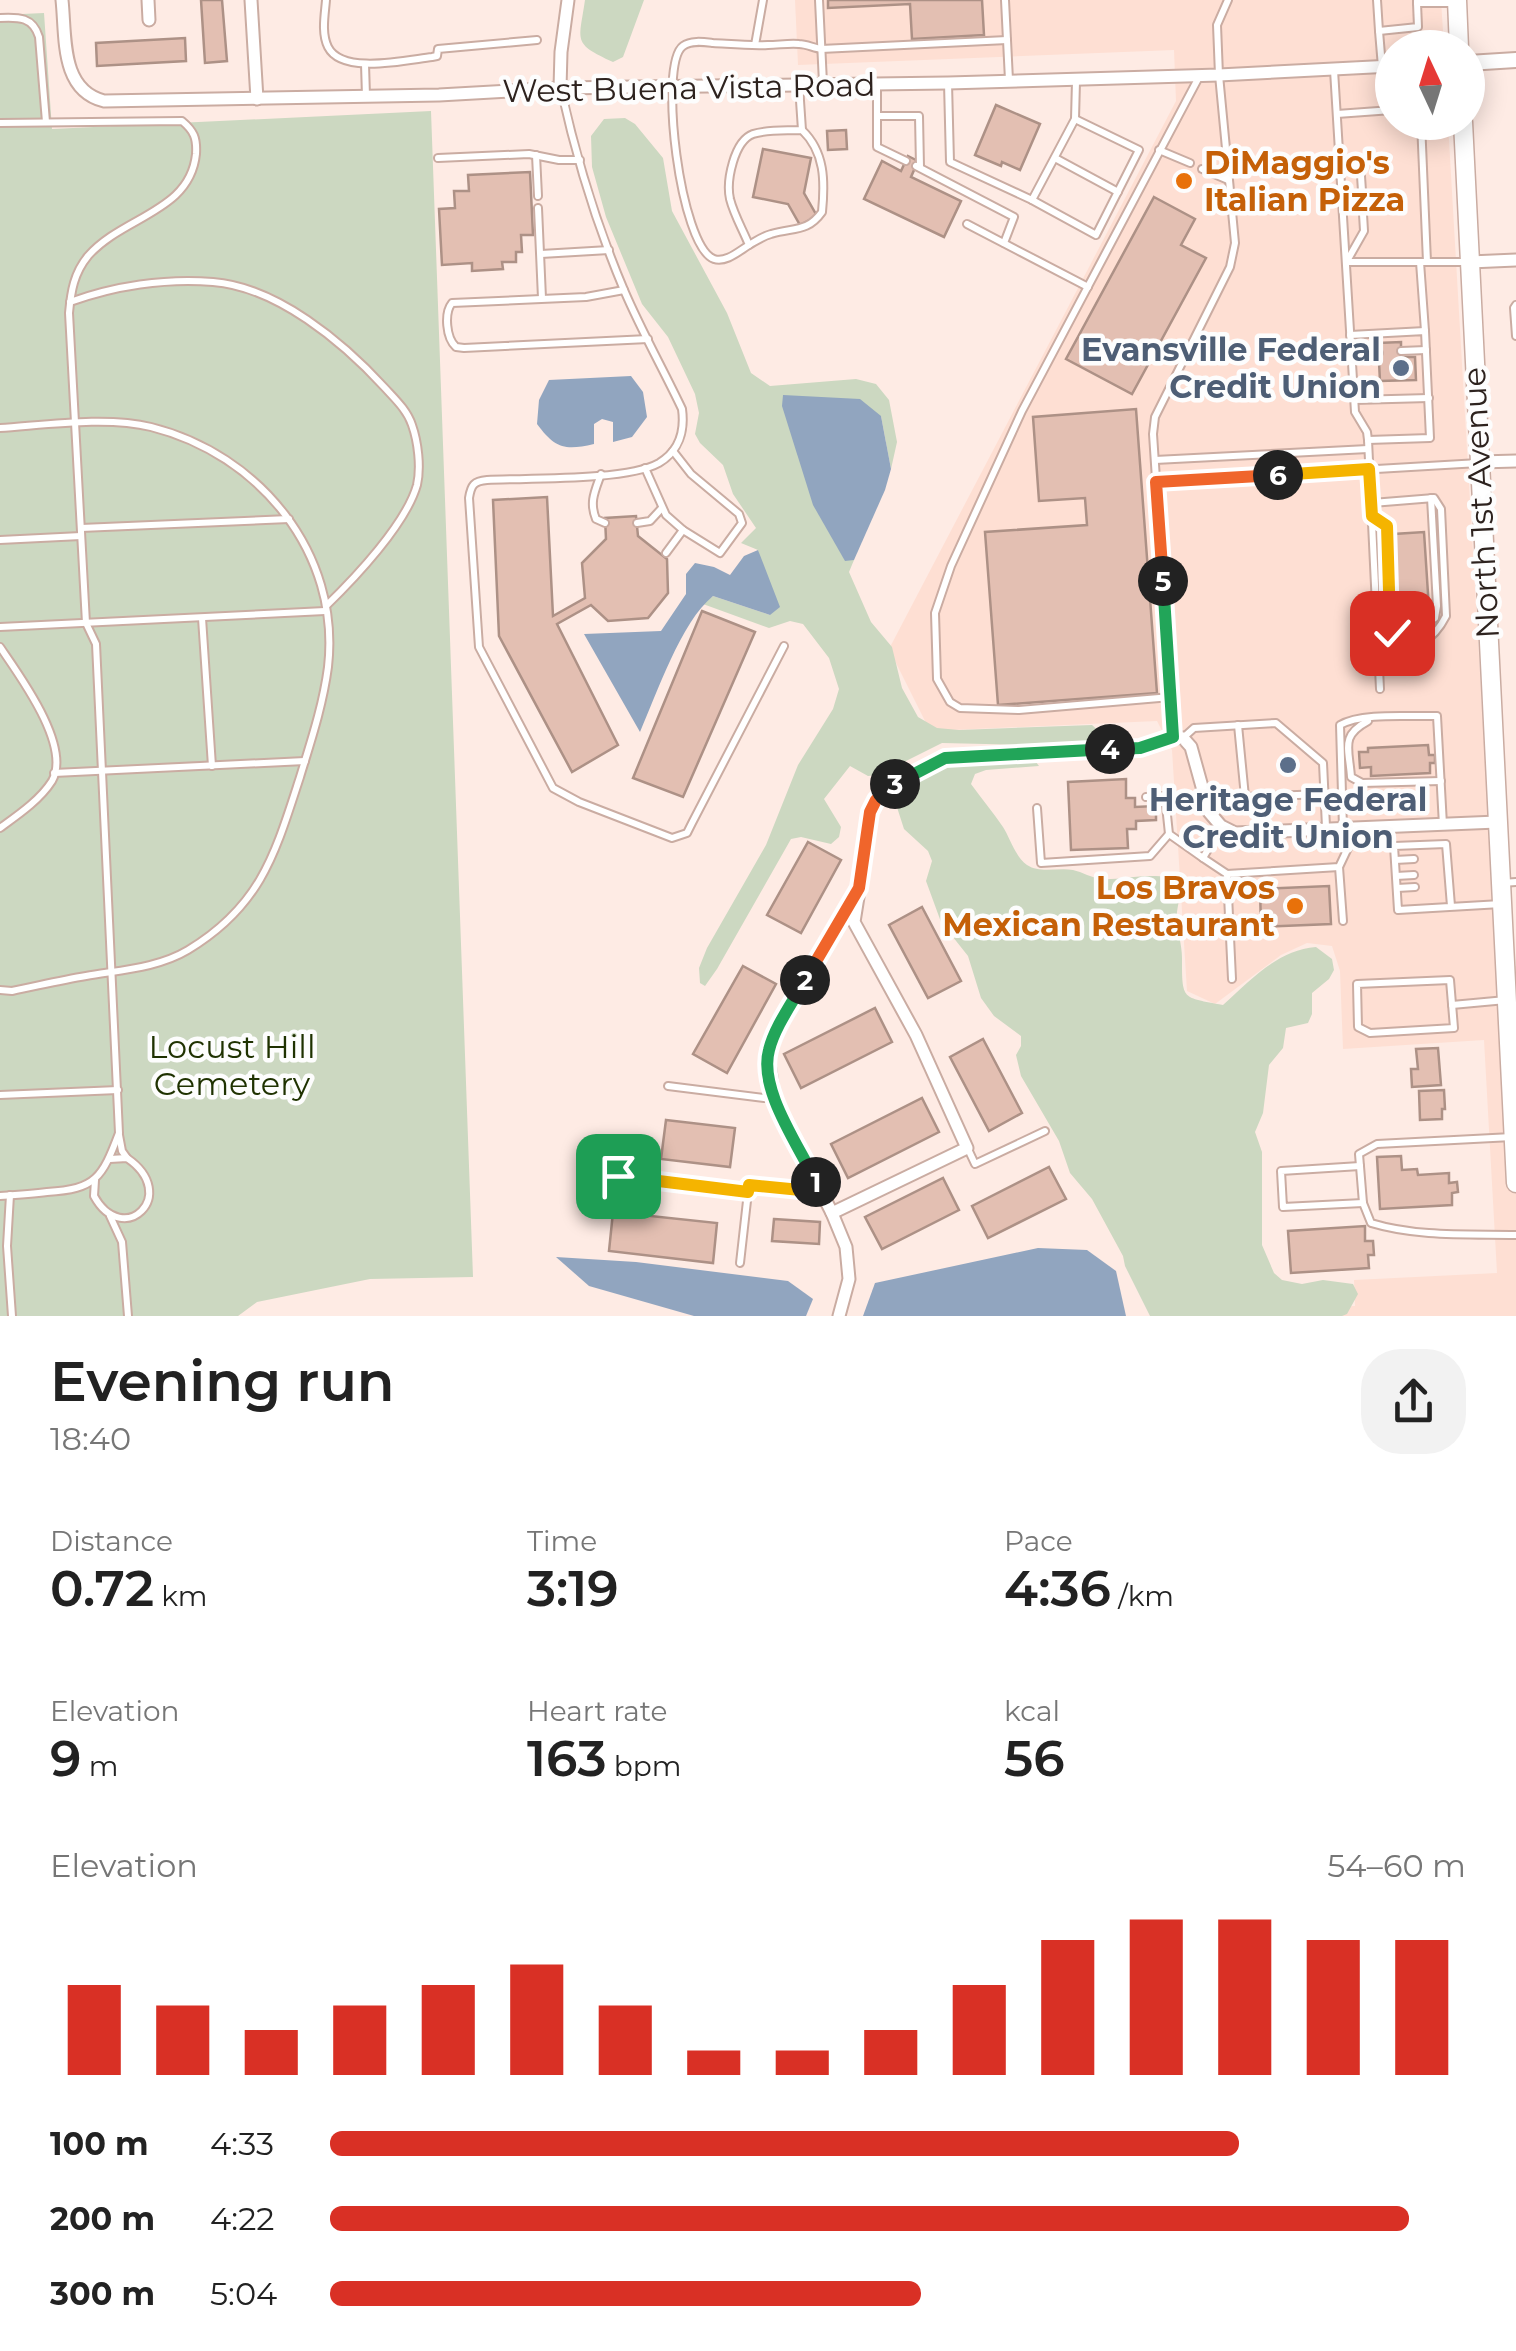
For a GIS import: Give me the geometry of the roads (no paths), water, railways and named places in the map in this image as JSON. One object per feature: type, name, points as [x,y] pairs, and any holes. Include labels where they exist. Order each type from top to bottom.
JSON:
[{"type":"main road","points":[[1457,1],[1458,30]]},
{"type":"main road","name":"North 1st Avenue","points":[[1464,140],[1497,822],[1508,882],[1502,904],[1510,988],[1516,1183]]},
{"type":"street","name":"West Buena Vista Road","points":[[62,0],[69,65],[76,85],[104,101],[366,97],[560,88],[948,84],[1375,67]]},
{"type":"street","points":[[148,0],[149,20]]},
{"type":"street","points":[[251,0],[257,99]]},
{"type":"street","points":[[560,88],[568,0]]},
{"type":"street","points":[[1485,62],[1516,60]]},
{"type":"street","points":[[1470,262],[1516,260]]},
{"type":"street","points":[[1480,462],[1516,461]]},
{"type":"street","points":[[832,1213],[967,1148],[916,1035],[854,922],[867,828],[876,800],[894,784],[945,758],[1140,748],[1178,737],[1191,746],[1209,812],[1221,826],[1241,834],[1497,822]]},
{"type":"street","points":[[840,1316],[850,1269],[846,1247],[774,1098],[768,1068],[769,1050],[816,959],[859,888]]},
{"type":"street","points":[[618,1176],[748,1192],[749,1185],[821,1192]]},
{"type":"lane","points":[[326,0],[324,22],[330,52],[348,63],[432,57],[437,56],[438,48],[537,40]]},
{"type":"lane","points":[[755,45],[763,0]]},
{"type":"lane","points":[[819,0],[823,84]]},
{"type":"lane","points":[[1005,0],[1009,82]]},
{"type":"lane","points":[[1228,0],[1218,25],[1218,75],[1234,243],[1230,267],[1155,417],[1153,434],[1170,698],[1178,737],[1194,728],[1276,723],[1324,763],[1326,830]]},
{"type":"lane","points":[[1377,0],[1382,10],[1379,30],[1418,27],[1417,4]]},
{"type":"lane","points":[[1406,9],[1417,4],[1457,1]]},
{"type":"lane","points":[[0,18],[20,17],[37,29],[46,122]]},
{"type":"lane","points":[[799,85],[802,130],[822,161],[822,212],[800,230],[768,234],[719,260],[710,258],[701,246],[682,198],[676,162],[675,58],[680,48],[689,43],[799,44],[822,49],[1007,40]]},
{"type":"lane","points":[[364,64],[366,97]]},
{"type":"lane","points":[[1334,69],[1355,412],[1367,432],[1368,444],[1380,689]]},
{"type":"lane","points":[[1170,698],[1019,710],[960,708],[950,702],[936,679],[935,613],[951,566],[1022,411],[1199,76]]},
{"type":"lane","points":[[1032,200],[1076,119],[1076,80]]},
{"type":"lane","points":[[877,84],[878,147],[906,161]]},
{"type":"lane","points":[[948,84],[950,162],[1096,235],[1139,150],[1076,119]]},
{"type":"lane","points":[[560,88],[624,290],[682,409],[682,436],[662,461],[645,468],[476,481],[470,487],[479,647],[553,788],[662,836],[677,838],[686,832],[784,646]]},
{"type":"lane","points":[[1337,114],[1375,111]]},
{"type":"lane","points":[[877,116],[920,116],[918,167],[1014,217],[1004,243]]},
{"type":"lane","points":[[0,123],[182,122],[192,129],[197,142],[195,166],[186,186],[176,197],[91,253],[73,280],[70,302],[86,623],[96,644],[118,1134],[122,1151],[143,1172],[150,1187],[146,1205],[123,1232],[128,1316]]},
{"type":"lane","points":[[748,245],[730,198],[732,167],[738,149],[753,134],[802,130]]},
{"type":"lane","points":[[1154,460],[1430,438],[1421,140]]},
{"type":"lane","points":[[1159,150],[1190,164]]},
{"type":"lane","points":[[438,158],[536,155],[580,160]]},
{"type":"lane","points":[[536,155],[538,196]]},
{"type":"lane","points":[[1340,157],[1361,176],[1362,191]]},
{"type":"lane","points":[[1054,158],[1118,192]]},
{"type":"lane","points":[[1202,169],[1229,181]]},
{"type":"lane","points":[[538,208],[542,298]]},
{"type":"lane","points":[[1346,262],[1364,231],[1363,214]]},
{"type":"lane","points":[[967,224],[1088,287]]},
{"type":"lane","points":[[541,254],[609,250]]},
{"type":"lane","points":[[1346,262],[1470,262]]},
{"type":"lane","points":[[0,627],[325,609],[392,531],[416,488],[418,455],[412,423],[401,406],[332,337],[268,297],[214,282],[101,290],[70,302]]},
{"type":"lane","points":[[624,290],[601,295],[452,303],[448,311],[449,336],[451,343],[464,348],[648,339]]},
{"type":"lane","points":[[1516,305],[1516,336]]},
{"type":"lane","points":[[1350,335],[1425,332]]},
{"type":"lane","points":[[1401,351],[1426,350]]},
{"type":"lane","points":[[1352,354],[1379,353]]},
{"type":"lane","points":[[1354,400],[1429,398]]},
{"type":"lane","points":[[0,428],[74,423],[150,427],[222,456],[273,499],[307,547],[325,609],[328,638],[328,666],[305,761],[270,864],[240,910],[186,951],[160,962],[0,990]]},
{"type":"lane","points":[[645,468],[666,516],[720,553],[742,523],[739,514],[691,474],[672,451]]},
{"type":"lane","points":[[1156,482],[1480,462]]},
{"type":"lane","points":[[602,474],[592,510],[596,519],[606,523]]},
{"type":"lane","points":[[1372,516],[1387,526],[1392,633],[1412,635],[1435,618],[1437,606],[1431,498]]},
{"type":"lane","points":[[1372,502],[1434,498],[1441,509],[1446,616],[1439,631],[1427,642],[1378,653]]},
{"type":"lane","points":[[637,523],[650,520],[662,508]]},
{"type":"lane","points":[[0,540],[289,519]]},
{"type":"lane","points":[[666,554],[682,530]]},
{"type":"lane","points":[[1390,604],[1396,615],[1408,623],[1423,626]]},
{"type":"lane","points":[[202,617],[212,766]]},
{"type":"lane","points":[[0,647],[48,724],[55,755],[52,780],[0,828]]},
{"type":"lane","points":[[0,669],[12,664]]},
{"type":"lane","points":[[1343,829],[1340,724],[1350,719],[1374,718],[1438,716],[1444,825]]},
{"type":"lane","points":[[1374,718],[1354,728],[1348,737],[1351,776],[1362,783],[1441,780]]},
{"type":"lane","points":[[1238,725],[1245,796],[1324,794]]},
{"type":"lane","points":[[54,774],[305,761]]},
{"type":"lane","points":[[1038,808],[1041,863],[1150,856],[1169,834],[1165,796],[1146,796]]},
{"type":"lane","points":[[1203,858],[1221,826]]},
{"type":"lane","points":[[1343,921],[1339,868],[1357,829]]},
{"type":"lane","points":[[1169,834],[1226,874],[1339,868]]},
{"type":"lane","points":[[1451,906],[1446,844],[1394,846],[1398,910],[1502,904]]},
{"type":"lane","points":[[1438,858],[1447,857]]},
{"type":"lane","points":[[1396,860],[1414,859]]},
{"type":"lane","points":[[1226,874],[1232,979]]},
{"type":"lane","points":[[1437,874],[1448,874]]},
{"type":"lane","points":[[1396,876],[1414,875]]},
{"type":"lane","points":[[1438,886],[1450,886]]},
{"type":"lane","points":[[1397,888],[1415,887]]},
{"type":"lane","points":[[1450,980],[1452,1005],[1454,1028],[1370,1033],[1358,1026],[1357,984],[1450,980]]},
{"type":"lane","points":[[1452,1005],[1510,988]]},
{"type":"lane","points":[[668,1086],[774,1098]]},
{"type":"lane","points":[[0,1095],[118,1090]]},
{"type":"lane","points":[[967,1148],[975,1164],[1045,1131]]},
{"type":"lane","points":[[72,1190],[96,1179],[109,1160],[118,1134]]},
{"type":"lane","points":[[1515,1143],[1378,1144],[1359,1154],[1362,1203],[1372,1223],[1391,1229],[1516,1235]]},
{"type":"lane","points":[[109,1160],[127,1158]]},
{"type":"lane","points":[[1360,1166],[1281,1171],[1282,1207],[1362,1203]]},
{"type":"lane","points":[[94,1196],[96,1179]]},
{"type":"lane","points":[[0,1196],[81,1190],[94,1196],[110,1216],[122,1242]]},
{"type":"lane","points":[[740,1263],[748,1192]]},
{"type":"lane","points":[[10,1195],[7,1246],[12,1316]]},
{"type":"lane","points":[[110,1216],[122,1220],[134,1216]]},
{"type":"water","points":[[631,376],[643,392],[647,417],[632,437],[613,442],[613,422],[602,419],[594,424],[594,444],[568,447],[555,443],[537,424],[539,400],[549,380]]},
{"type":"water","points":[[783,395],[860,399],[881,416],[891,469],[854,560],[845,561],[813,505],[782,406]]},
{"type":"water","points":[[758,550],[780,607],[770,615],[713,596],[680,640],[640,732],[584,634],[661,631],[686,594],[686,574],[695,563],[730,575],[744,556]]},
{"type":"water","points":[[1038,1248],[1087,1250],[1116,1271],[1126,1316],[863,1316],[875,1283]]},
{"type":"water","points":[[556,1257],[636,1262],[788,1281],[813,1299],[806,1316],[694,1316],[589,1286]]},
{"type":"place","name":"DiMaggio's Italian Pizza","points":[[1184,181]]},
{"type":"place","name":"Evansville Federal Credit Union","points":[[1401,368]]},
{"type":"place","name":"Heritage Federal Credit Union","points":[[1288,765]]},
{"type":"place","name":"Los Bravos Mexican Restaurant","points":[[1295,906]]},
{"type":"park label","name":"Locust Hill Cemetery","points":[[232,1066]]}]
